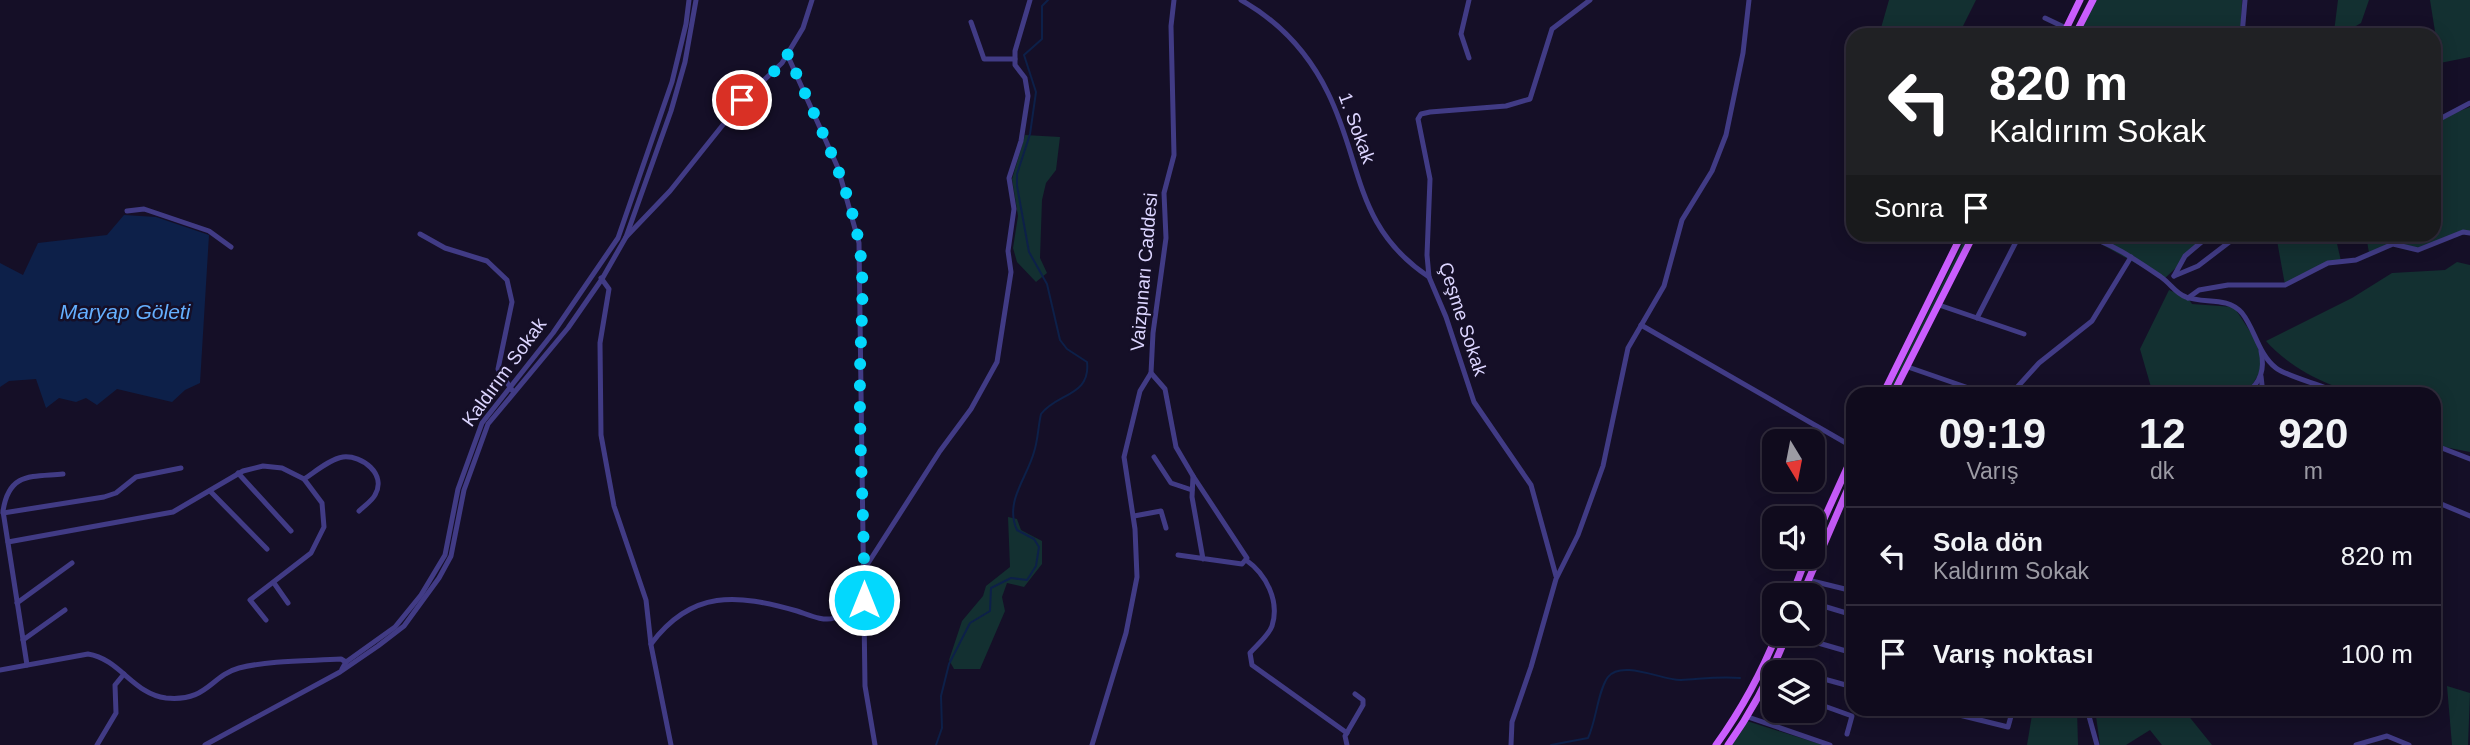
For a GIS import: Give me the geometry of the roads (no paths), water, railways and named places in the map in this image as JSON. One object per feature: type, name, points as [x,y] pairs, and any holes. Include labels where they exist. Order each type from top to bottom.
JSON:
[{"type":"main road","points":[[2066,28],[2080,0]]},
{"type":"main road","points":[[2079,28],[2093,0]]},
{"type":"main road","points":[[1886,387],[1958,242]]},
{"type":"main road","points":[[1897,387],[1971,242]]},
{"type":"main road","points":[[1825,517],[1846,471]]},
{"type":"main road","points":[[1807,583],[1846,493]]},
{"type":"main road","points":[[1716,745],[1737,716],[1772,646]]},
{"type":"main road","points":[[1728,745],[1748,717],[1762,690]]},
{"type":"street","points":[[618,239],[672,82],[687,24],[689,0]]},
{"type":"street","points":[[625,237],[671,111],[685,62],[696,0]]},
{"type":"street","name":"Kaldırım Sokak","points":[[512,391],[562,335],[602,279],[625,237],[670,191],[730,113],[773,73],[788,54],[803,28],[812,0]]},
{"type":"street","points":[[651,645],[673,618],[708,602],[747,598],[834,618],[841,614],[853,587],[875,556],[897,516],[971,408],[997,362],[1004,302],[1010,278],[1008,251],[1014,209],[1009,178],[1021,141],[1028,96],[1024,78],[1015,59],[1030,0]]},
{"type":"street","name":"Vaizpınarı Caddesi","points":[[1092,745],[1126,633],[1137,577],[1134,516],[1125,481],[1126,441],[1140,391],[1152,373],[1153,333],[1166,238],[1164,193],[1170,181],[1174,155],[1171,26],[1174,0]]},
{"type":"street","name":"1. Sokak","points":[[1241,0],[1280,27],[1303,51],[1331,100],[1377,225],[1394,250],[1429,277]]},
{"type":"street","points":[[1469,0],[1461,34],[1469,58]]},
{"type":"street","name":"Çeşme Sokak","points":[[1556,579],[1557,571],[1531,485],[1474,402],[1446,317],[1429,277],[1430,173],[1419,116],[1437,110],[1506,106],[1530,99],[1552,29],[1590,0]]},
{"type":"street","points":[[1511,745],[1512,722],[1556,579],[1578,535],[1604,466],[1625,358],[1669,274],[1682,220],[1712,171],[1726,135],[1743,53],[1749,0]]},
{"type":"street","points":[[2243,28],[2245,0]]},
{"type":"street","points":[[2045,18],[2060,28]]},
{"type":"street","points":[[971,22],[984,59],[1015,59]]},
{"type":"street","points":[[788,54],[838,168],[859,243],[865,693],[875,745]]},
{"type":"street","points":[[2441,118],[2470,103]]},
{"type":"street","points":[[127,211],[144,209],[209,231],[231,247]]},
{"type":"street","points":[[2441,241],[2463,232],[2470,233]]},
{"type":"street","points":[[420,234],[445,248],[487,261],[506,280],[512,302],[498,369],[512,391]]},
{"type":"street","name":"Kaldırım Sokak","points":[[205,745],[340,672],[348,663],[404,626],[446,567],[456,537],[464,490],[480,438],[597,273],[618,239],[625,237]]},
{"type":"street","points":[[1977,318],[2016,242]]},
{"type":"street","points":[[2105,242],[2188,298],[2219,301],[2234,307],[2243,314],[2260,348],[2278,370],[2328,387]]},
{"type":"street","points":[[2168,282],[2185,256],[2202,242]]},
{"type":"street","points":[[2174,276],[2198,266],[2229,242]]},
{"type":"street","points":[[2188,298],[2199,290],[2228,285],[2285,285],[2328,263],[2356,260],[2393,244],[2418,250],[2438,242]]},
{"type":"street","points":[[2017,387],[2039,363],[2092,321],[2131,257]]},
{"type":"street","points":[[597,273],[609,289],[600,343],[601,435],[614,506],[646,600],[651,645],[671,745]]},
{"type":"street","points":[[1939,305],[2024,334]]},
{"type":"street","points":[[1641,325],[1846,443]]},
{"type":"street","points":[[2260,348],[2264,365],[2261,376],[2262,387]]},
{"type":"street","points":[[1908,367],[1966,387]]},
{"type":"street","points":[[1152,373],[1167,393],[1176,447],[1245,554],[1246,561],[1260,570],[1274,602],[1271,627],[1250,653],[1252,665],[1347,733]]},
{"type":"street","points":[[2252,387],[2261,376]]},
{"type":"street","points":[[2441,448],[2470,459]]},
{"type":"street","points":[[1154,457],[1171,483],[1192,490]]},
{"type":"street","points":[[304,479],[339,458],[363,461],[377,476],[378,485],[375,496],[359,511]]},
{"type":"street","points":[[8,542],[173,512],[238,473],[269,466],[288,470],[304,479],[324,506],[324,527],[311,553],[250,600],[266,620]]},
{"type":"street","points":[[3,513],[104,497],[116,493],[136,477],[181,468]]},
{"type":"street","points":[[238,473],[291,531]]},
{"type":"street","points":[[27,666],[3,513],[5,498],[17,481],[23,478],[63,474]]},
{"type":"street","points":[[1193,476],[1192,490],[1203,559]]},
{"type":"street","points":[[210,491],[267,549]]},
{"type":"street","points":[[2441,504],[2470,516]]},
{"type":"street","points":[[1134,516],[1161,512],[1166,528]]},
{"type":"street","points":[[1178,555],[1242,564],[1246,561]]},
{"type":"street","points":[[17,603],[72,563]]},
{"type":"street","points":[[1808,580],[1846,589]]},
{"type":"street","points":[[274,583],[288,603]]},
{"type":"street","points":[[1825,607],[1846,613]]},
{"type":"street","points":[[23,640],[65,610]]},
{"type":"street","points":[[1825,646],[1846,652]]},
{"type":"street","points":[[0,670],[88,654],[108,660],[147,693],[178,698],[194,696],[239,668],[341,659],[348,663]]},
{"type":"street","points":[[97,745],[116,713],[114,685],[124,674]]},
{"type":"street","points":[[1825,679],[1846,685]]},
{"type":"street","points":[[1347,745],[1344,740],[1363,705],[1355,694]]},
{"type":"street","points":[[1825,706],[1846,714]]},
{"type":"street","points":[[1847,734],[1852,716]]},
{"type":"street","points":[[1963,716],[2008,727],[2011,716]]},
{"type":"street","points":[[2089,716],[2098,745]]},
{"type":"street","points":[[1748,717],[1830,745]]},
{"type":"street","points":[[2356,745],[2387,736],[2409,745]]},
{"type":"water","name":"Maryap Göleti","points":[[124,215],[156,217],[209,235],[200,383],[185,390],[172,402],[117,389],[97,405],[86,398],[76,402],[59,398],[46,408],[36,379],[9,381],[0,387],[0,263],[23,275],[38,243],[107,235]]},
{"type":"waterway","points":[[936,745],[942,728],[941,696],[949,664],[970,623],[990,611],[991,588],[1011,578],[1027,580],[1036,566],[1039,547],[1034,539],[1017,530],[1013,510],[1018,490],[1031,462],[1041,414],[1078,388],[1087,373],[1087,362],[1067,349],[1060,340],[1047,284],[1029,252],[1017,186],[1017,174],[1030,134],[1036,92],[1024,55],[1042,39],[1042,6],[1048,0]]},
{"type":"waterway","points":[[1551,745],[1588,738],[1599,698],[1608,677],[1614,672],[1633,670],[1681,680],[1740,678]]}]
